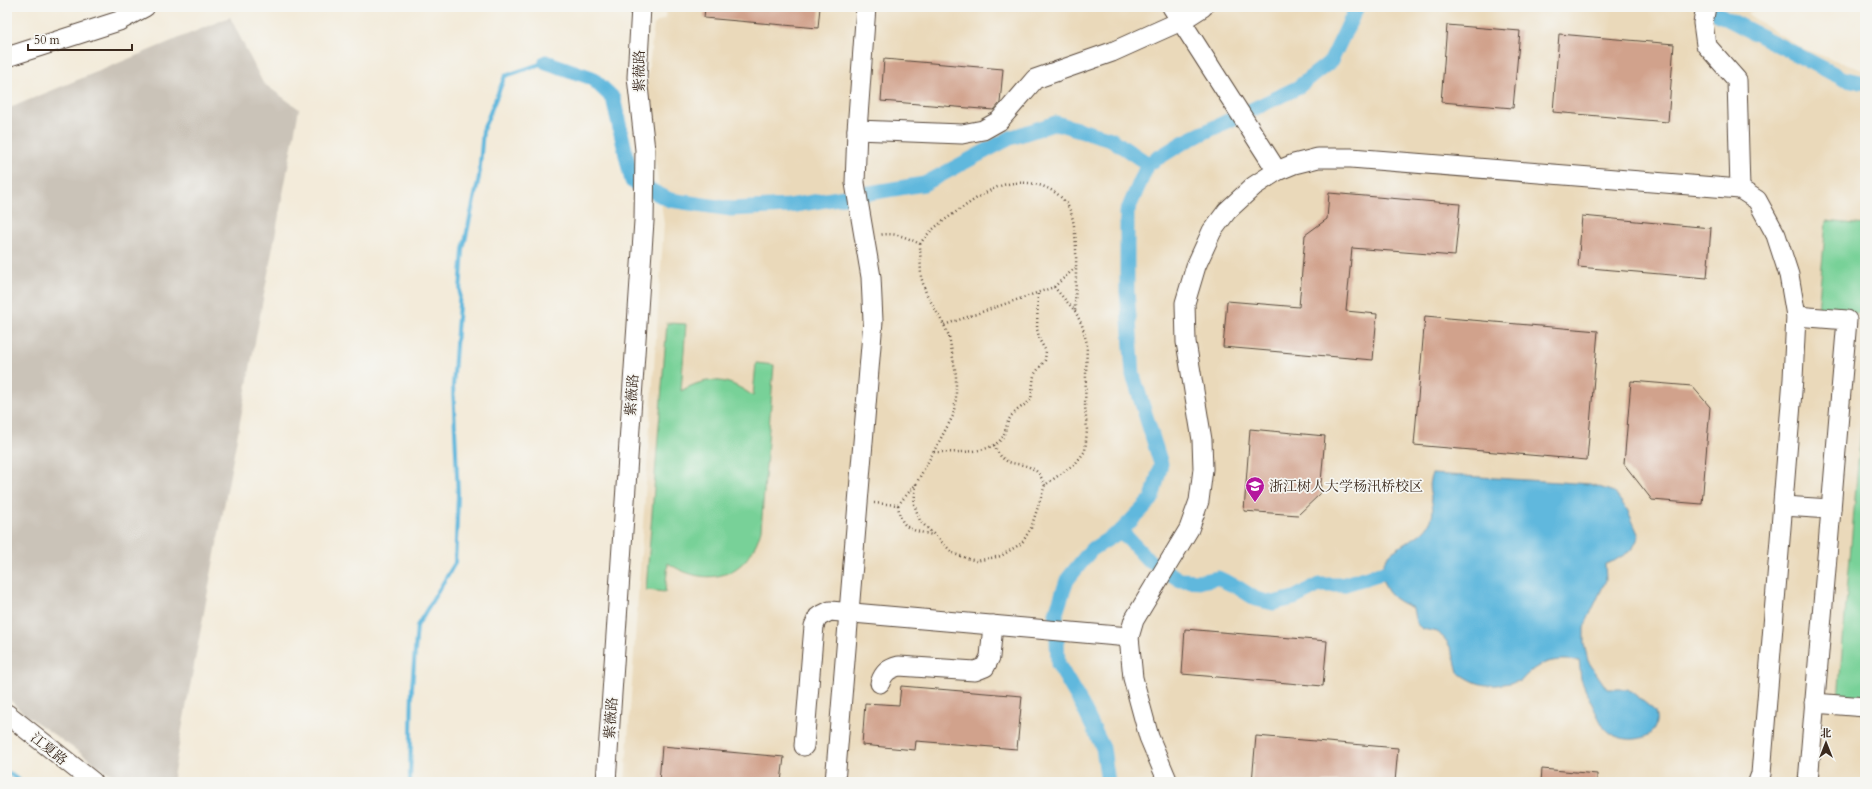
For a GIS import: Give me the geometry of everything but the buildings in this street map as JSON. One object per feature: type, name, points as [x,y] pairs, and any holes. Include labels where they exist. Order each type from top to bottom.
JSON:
[{"type":"street","points":[[7,57],[119,21],[145,7]]},
{"type":"street","name":"紫薇路","points":[[606,782],[644,221],[644,150],[638,77],[641,7]]},
{"type":"street","points":[[835,782],[873,321],[871,277],[855,183],[856,130],[866,7]]},
{"type":"street","points":[[856,130],[962,134],[983,130],[999,121],[1035,79],[1112,52],[1177,14],[1203,7]]},
{"type":"street","points":[[1706,7],[1703,23],[1706,45],[1737,80],[1740,189]]},
{"type":"street","points":[[1177,14],[1277,171]]},
{"type":"street","points":[[1168,782],[1149,737],[1133,678],[1129,637],[1134,620],[1189,529],[1199,501],[1203,469],[1202,440],[1186,342],[1185,303],[1196,266],[1212,231],[1227,211],[1254,186],[1277,171],[1294,164],[1318,158],[1351,158],[1740,189],[1756,200],[1776,235],[1789,275],[1796,316],[1793,379],[1783,506],[1761,766],[1758,782]]},
{"type":"street","points":[[1796,316],[1847,320],[1808,782]]},
{"type":"street","points":[[1783,506],[1831,509]]},
{"type":"street","points":[[804,746],[814,626],[818,617],[830,611],[1129,637]]},
{"type":"street","points":[[880,683],[883,674],[890,669],[899,666],[975,671],[985,667],[990,657],[993,625]]},
{"type":"street","points":[[1814,703],[1865,707]]},
{"type":"street","name":"江夏路","points":[[7,714],[61,759],[92,782]]},
{"type":"path","points":[[933,535],[908,528],[900,519],[898,505],[916,484],[934,452],[953,416],[956,399],[956,375],[949,336],[926,293],[921,277],[920,244],[934,227],[982,194],[1001,186],[1025,183],[1044,186],[1060,194],[1069,209],[1075,226],[1075,311]]},
{"type":"path","points":[[864,238],[889,233],[903,236],[920,244]]},
{"type":"path","points":[[944,325],[1054,287],[1075,268]]},
{"type":"path","points":[[916,484],[914,504],[920,522],[954,554],[976,561],[1001,556],[1022,543],[1031,528],[1045,485],[1076,463],[1085,451],[1087,430],[1085,406],[1088,344],[1082,325],[1075,311],[1054,287]]},
{"type":"path","points":[[934,452],[981,450],[994,445],[1002,438],[1010,416],[1031,400],[1034,374],[1045,360],[1046,351],[1040,340],[1037,329],[1038,292]]},
{"type":"path","points":[[994,445],[999,456],[1009,463],[1036,472],[1045,485]]},
{"type":"path","points":[[858,501],[898,505]]},
{"type":"shaded area","name":"浙江树人大学杨汛桥校区","points":[[666,7],[1768,7],[1746,13],[1801,48],[1865,71],[1865,782],[625,782],[664,224],[646,92],[654,24],[665,18]]},
{"type":"shaded area","points":[[230,17],[263,83],[299,109],[172,782],[122,782],[23,713],[7,697],[7,109]]},
{"type":"green space","points":[[1826,221],[1865,225],[1865,314],[1818,310]]},
{"type":"green space","points":[[667,323],[686,324],[681,391],[701,382],[718,381],[735,385],[753,396],[756,363],[774,365],[761,530],[755,546],[746,559],[736,568],[724,574],[711,577],[697,576],[668,563],[665,592],[646,590]]},
{"type":"green space","points":[[1865,380],[1865,701],[1838,699]]},
{"type":"water","points":[[1432,474],[1590,484],[1614,492],[1628,511],[1639,536],[1632,550],[1614,561],[1605,564],[1606,580],[1584,627],[1584,644],[1588,661],[1607,689],[1628,689],[1655,711],[1656,723],[1653,730],[1648,735],[1642,738],[1626,739],[1611,734],[1605,729],[1582,683],[1579,661],[1562,660],[1547,662],[1527,674],[1521,681],[1495,685],[1474,682],[1458,672],[1451,649],[1441,635],[1420,627],[1416,622],[1413,608],[1391,595],[1385,587],[1383,581],[1382,570],[1384,561],[1397,548],[1415,538],[1429,524],[1433,511],[1429,487]]},
{"type":"waterway","points":[[1108,782],[1103,748],[1082,705],[1058,664],[1056,613],[1067,580],[1091,550],[1121,531],[1152,499],[1161,464],[1133,375],[1127,291],[1127,212],[1148,164],[1184,142],[1297,88],[1331,61],[1357,7]]},
{"type":"waterway","points":[[1716,13],[1842,78],[1865,83]]},
{"type":"waterway","points":[[410,782],[412,687],[417,626],[455,563],[458,496],[453,386],[463,250],[479,177],[483,130],[505,76],[546,62]]},
{"type":"waterway","points":[[546,62],[592,78],[613,98],[632,181],[670,200],[731,209],[789,206],[924,184],[1010,138],[1056,123],[1111,139],[1148,164]]},
{"type":"waterway","points":[[1121,531],[1148,560],[1180,580],[1202,581],[1218,578],[1237,587],[1256,599],[1273,603],[1294,598],[1319,585],[1342,585],[1381,573]]},
{"type":"waterway","points":[[7,772],[21,782]]},
{"type":"place","name":"浙江树人大学杨汛桥校区","points":[[1255,503]]}]
